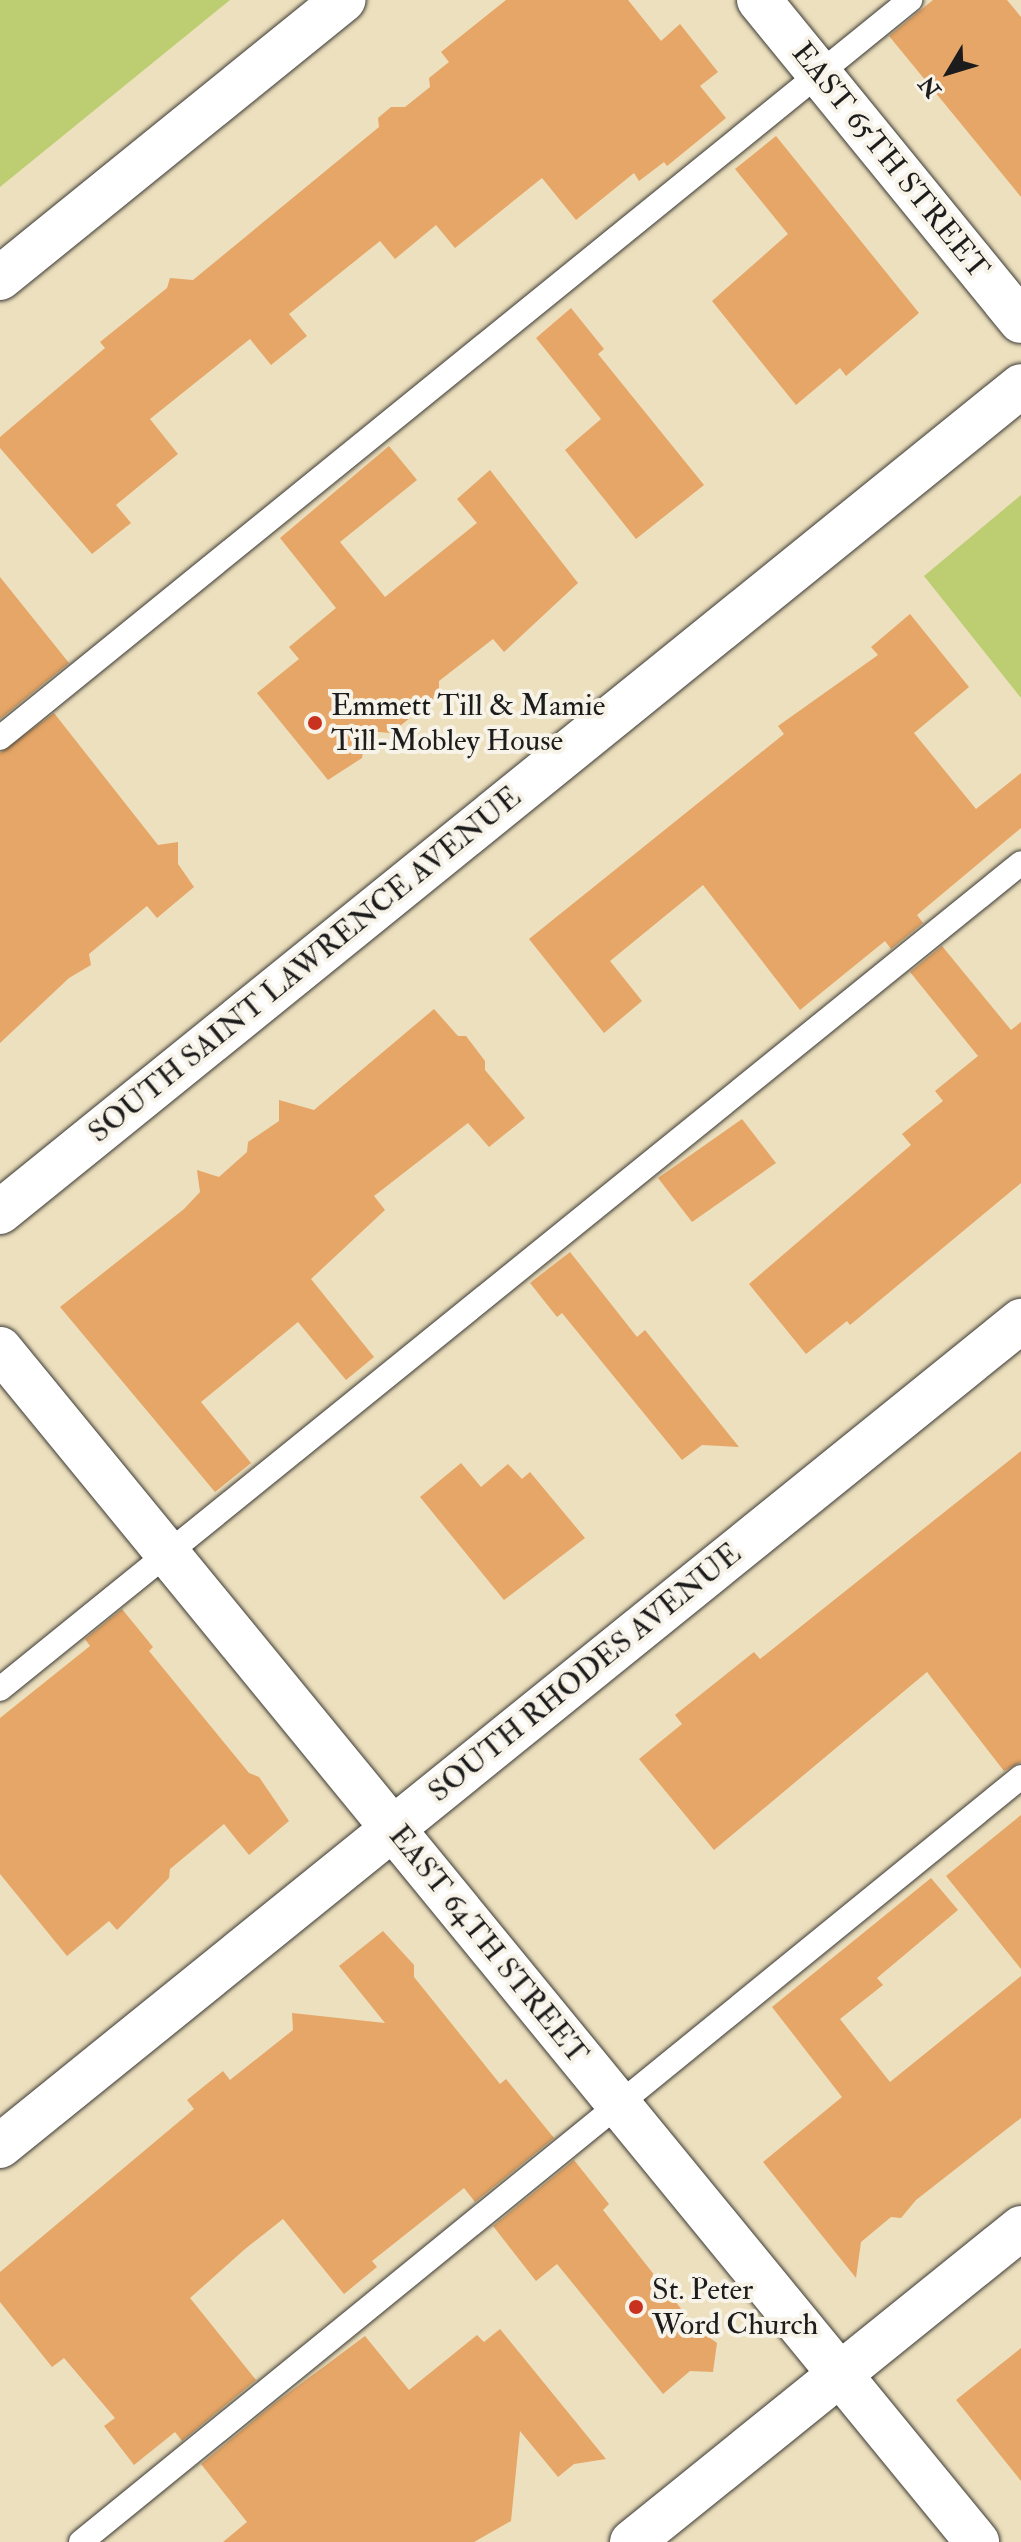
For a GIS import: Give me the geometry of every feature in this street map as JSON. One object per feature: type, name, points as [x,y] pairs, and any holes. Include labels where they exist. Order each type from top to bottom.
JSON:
[{"type":"street","name":"EAST 65TH STREET","points":[[759,0],[1021,321]]},
{"type":"street","points":[[0,278],[322,6]]},
{"type":"street","name":"SOUTH SAINT LAWRENCE AVENUE","points":[[0,1212],[1021,386]]},
{"type":"street","name":"SOUTH RHODES AVENUE","points":[[0,2146],[1021,1321]]},
{"type":"street","name":"EAST 64TH STREET","points":[[0,1349],[977,2542]]},
{"type":"street","points":[[632,2542],[1021,2228]]},
{"type":"lane","points":[[0,738],[910,0]]},
{"type":"lane","points":[[0,1689],[1021,863]]},
{"type":"lane","points":[[81,2542],[617,2102],[1021,1777]]},
{"type":"green space","points":[[0,0],[230,0],[0,187]]},
{"type":"green space","points":[[1021,495],[1021,698],[924,576]]},
{"type":"building","points":[[506,0],[628,0],[661,41],[680,24],[718,72],[700,86],[726,118],[667,166],[664,162],[639,181],[634,173],[576,220],[542,178],[455,248],[436,225],[395,259],[380,241],[289,314],[307,336],[271,365],[250,339],[150,419],[178,454],[116,505],[131,523],[92,554],[0,448],[0,437],[105,348],[100,342],[167,288],[170,278],[193,280],[379,127],[378,118],[391,107],[405,107],[430,87],[429,78],[449,62],[441,52]]},
{"type":"building","points":[[933,0],[1007,0],[1021,17],[1021,197],[889,36]]},
{"type":"building","points":[[776,136],[919,313],[846,376],[840,368],[796,405],[712,301],[788,234],[735,169]]},
{"type":"building","points":[[571,308],[604,349],[598,354],[704,485],[636,539],[565,450],[601,419],[536,338]]},
{"type":"building","points":[[389,446],[417,480],[340,542],[385,597],[477,523],[457,499],[490,470],[578,583],[504,652],[493,639],[439,681],[439,695],[391,733],[366,731],[362,758],[328,780],[257,693],[299,659],[289,647],[336,608],[280,538]]},
{"type":"building","points":[[0,577],[69,663],[0,719]]},
{"type":"building","points":[[910,614],[969,687],[914,733],[976,809],[1021,773],[1021,828],[917,915],[923,923],[891,949],[885,941],[800,1010],[703,885],[610,961],[642,1001],[604,1033],[529,939],[784,734],[778,726],[878,655],[871,647]]},
{"type":"building","points":[[54,713],[158,845],[178,842],[178,864],[194,887],[157,918],[147,906],[89,954],[91,965],[69,978],[0,1043],[0,753]]},
{"type":"building","points":[[942,946],[1011,1030],[1021,1022],[1021,1183],[850,1325],[847,1321],[806,1354],[749,1284],[911,1145],[902,1134],[943,1101],[935,1091],[978,1056],[910,972]]},
{"type":"building","points":[[434,1009],[458,1036],[466,1036],[485,1061],[485,1070],[525,1118],[489,1147],[468,1123],[374,1196],[385,1210],[311,1279],[374,1357],[346,1380],[298,1322],[201,1402],[251,1463],[215,1492],[60,1307],[184,1209],[200,1192],[197,1170],[219,1177],[247,1152],[248,1142],[279,1121],[279,1100],[314,1110]]},
{"type":"building","points":[[742,1119],[776,1163],[692,1222],[658,1178]]},
{"type":"building","points":[[570,1252],[637,1337],[645,1330],[739,1447],[702,1445],[682,1460],[562,1313],[557,1317],[530,1283]]},
{"type":"building","points":[[1021,1451],[1021,1762],[1004,1771],[927,1672],[714,1850],[639,1759],[682,1724],[675,1715],[754,1652],[760,1659]]},
{"type":"building","points":[[461,1463],[481,1487],[508,1464],[522,1479],[530,1472],[585,1538],[504,1600],[420,1497]]},
{"type":"building","points":[[122,1609],[153,1647],[149,1651],[249,1773],[259,1777],[289,1821],[249,1855],[224,1824],[170,1869],[169,1878],[117,1930],[109,1921],[67,1956],[0,1874],[0,1718],[90,1646],[85,1639]]},
{"type":"building","points":[[1021,1815],[1021,1969],[946,1876]]},
{"type":"building","points":[[931,1878],[958,1910],[877,1978],[883,1985],[840,2019],[890,2082],[1021,1976],[1021,2118],[916,2200],[901,2218],[891,2217],[861,2242],[856,2278],[763,2162],[842,2097],[772,2007]]},
{"type":"building","points":[[383,1931],[414,1965],[414,1977],[500,2084],[506,2079],[554,2138],[475,2202],[464,2188],[372,2261],[377,2267],[344,2294],[283,2219],[190,2298],[256,2380],[182,2441],[175,2432],[134,2465],[104,2426],[115,2418],[64,2358],[52,2367],[0,2302],[0,2272],[194,2109],[187,2100],[223,2071],[230,2080],[293,2030],[292,2013],[385,2023],[339,1966]]},
{"type":"building","points":[[574,2160],[609,2204],[603,2210],[697,2329],[717,2343],[713,2372],[690,2371],[663,2394],[557,2264],[536,2281],[493,2226]]},
{"type":"building","points":[[500,2329],[606,2459],[574,2464],[558,2477],[520,2431],[511,2521],[474,2542],[223,2542],[247,2522],[201,2464],[275,2403],[365,2336],[409,2390],[477,2335],[484,2342]]},
{"type":"building","points":[[1021,2348],[1021,2481],[956,2400]]},
{"type":"place","name":"Emmett Till & Mamie Till-Mobley House","points":[[315,723]]},
{"type":"place","name":"St. Peter Word Church","points":[[636,2307]]}]
